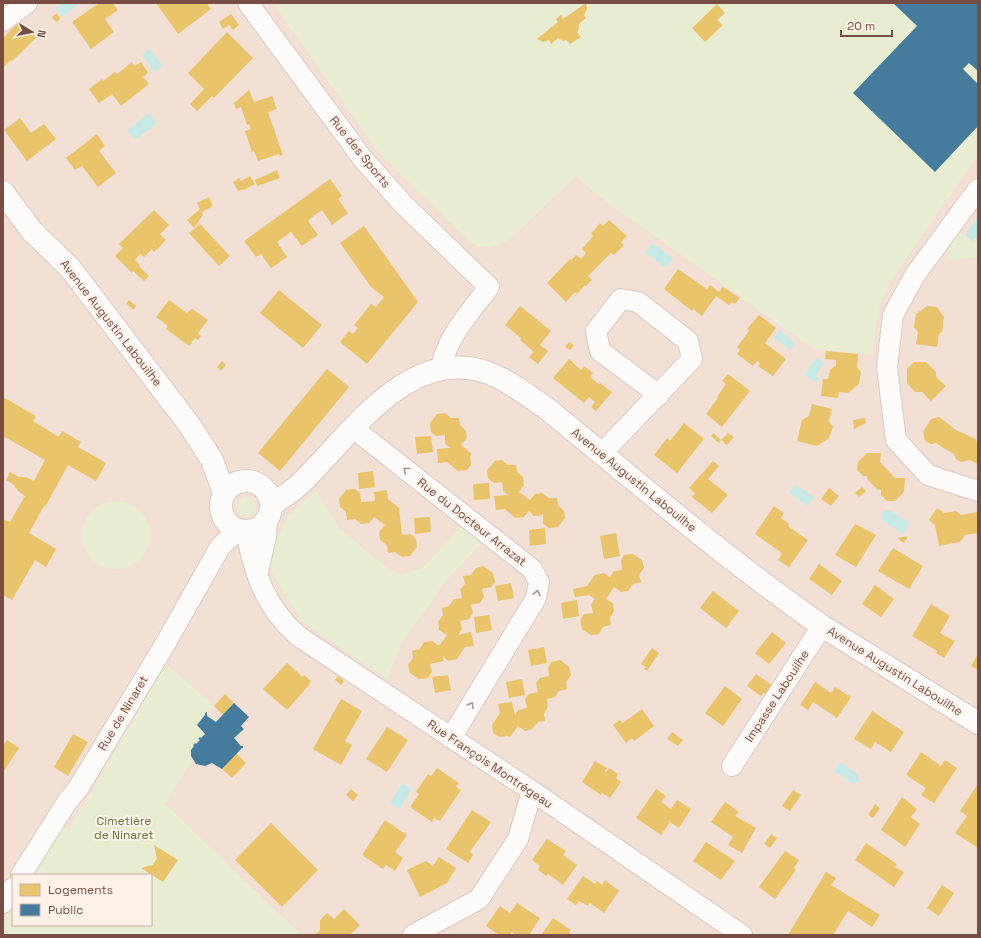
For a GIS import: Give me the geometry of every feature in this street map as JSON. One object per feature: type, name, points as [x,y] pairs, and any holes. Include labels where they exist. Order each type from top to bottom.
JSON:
[{"type":"street","name":"Rue des Sports","points":[[248,3],[363,159],[404,206],[490,287],[456,331],[448,344],[443,357],[441,369]]},
{"type":"street","points":[[978,189],[915,275],[893,315],[887,367],[896,440],[928,475],[978,491]]},
{"type":"street","name":"Avenue Augustin Labouilhe","points":[[3,192],[32,231],[70,268],[188,422],[212,460],[224,493]]},
{"type":"street","points":[[602,453],[659,395],[692,359],[688,341],[638,302],[621,300],[596,331],[600,351],[659,395]]},
{"type":"street","name":"Avenue Augustin Labouilhe","points":[[212,460],[262,498],[294,489],[353,428],[394,391],[424,374],[441,369],[472,369],[486,372],[500,378],[524,392],[546,408],[757,578],[822,626],[978,723]]},
{"type":"street","name":"Rue du Docteur Arrazat","points":[[353,428],[532,569],[539,582],[536,598],[451,738]]},
{"type":"street","points":[[238,482],[262,498],[262,525],[255,530],[237,527],[223,515],[221,501],[224,493],[230,486],[238,482]]},
{"type":"street","points":[[258,576],[266,536],[262,498]]},
{"type":"street","name":"Rue François Montrégeau","points":[[237,527],[251,554],[265,595],[285,625],[298,636],[532,791],[742,935]]},
{"type":"street","name":"Rue de Ninaret","points":[[22,874],[79,787],[160,653],[220,547],[237,527]]},
{"type":"street","name":"Impasse Labouilhe","points":[[732,766],[822,626]]},
{"type":"street","points":[[414,935],[479,899],[518,839],[532,791]]},
{"type":"street","points":[[3,903],[12,890]]},
{"type":"shaded area","points":[[3,3],[978,3],[978,935],[3,935]]},
{"type":"green space","points":[[273,3],[978,3],[978,155],[891,280],[878,307],[873,355],[812,348],[596,194],[576,176],[508,241],[489,247],[478,247],[467,239],[379,153]]},
{"type":"green space","points":[[959,232],[974,243],[978,238],[978,257],[952,261],[949,260],[949,249]]},
{"type":"green space","points":[[316,491],[339,528],[383,565],[401,575],[423,568],[462,526],[483,541],[444,583],[401,644],[387,680],[302,621],[271,571],[275,543],[288,516]]},
{"type":"green space","points":[[245,496],[254,500],[256,510],[248,517],[239,514],[236,504]]},
{"type":"green space","points":[[116,501],[129,504],[140,511],[147,522],[150,535],[147,548],[140,559],[129,566],[116,569],[103,566],[92,559],[85,548],[82,535],[85,522],[92,511],[103,504]]},
{"type":"green space","name":"Cimetière de Ninaret","points":[[166,664],[214,706],[205,713],[197,724],[195,724],[205,734],[199,738],[200,740],[196,744],[193,744],[194,746],[191,753],[192,760],[165,804],[300,934],[3,935],[3,921],[12,908],[12,926],[152,926],[152,874],[34,874],[63,827],[69,830]]},
{"type":"water","points":[[63,3],[77,3],[78,5],[62,17],[55,8]]},
{"type":"water","points":[[150,49],[163,66],[155,72],[142,55]]},
{"type":"water","points":[[149,113],[157,124],[135,140],[127,130]]},
{"type":"water","points":[[976,219],[978,220],[978,234],[973,241],[965,235]]},
{"type":"water","points":[[653,243],[673,258],[666,268],[645,253]]},
{"type":"water","points":[[780,330],[795,343],[790,350],[774,337]]},
{"type":"water","points":[[816,358],[824,363],[816,376],[819,378],[816,383],[804,375]]},
{"type":"water","points":[[795,484],[814,497],[808,506],[789,493]]},
{"type":"water","points":[[888,509],[910,523],[903,534],[881,520],[882,512],[887,511]]},
{"type":"water","points":[[840,762],[859,775],[859,782],[853,784],[834,771]]},
{"type":"water","points":[[402,783],[412,789],[400,809],[390,803]]},
{"type":"building: Logements","points":[[99,3],[113,3],[118,10],[105,19],[114,32],[91,49],[72,22]]},
{"type":"building: Logements","points":[[156,3],[207,3],[211,9],[178,34]]},
{"type":"building: Logements","points":[[586,3],[587,9],[584,15],[586,18],[579,24],[577,32],[581,37],[570,44],[566,40],[563,41],[558,38],[551,44],[549,40],[543,42],[537,39],[558,22],[556,19],[561,15],[563,19]]},
{"type":"building: Logements","points":[[717,4],[725,13],[717,20],[723,25],[705,42],[692,28]]},
{"type":"building: Logements","points":[[57,13],[60,19],[56,22],[52,17]]},
{"type":"building: Logements","points":[[231,14],[239,25],[233,30],[229,25],[223,29],[219,22]]},
{"type":"building: Logements","points":[[20,21],[36,38],[3,68],[3,38]]},
{"type":"building: Logements","points":[[227,32],[253,58],[214,98],[212,96],[197,111],[190,104],[204,89],[188,73]]},
{"type":"building: Logements","points":[[132,62],[135,66],[141,62],[148,73],[143,77],[149,84],[121,106],[112,94],[99,103],[89,89],[102,79],[103,81],[115,72],[117,74]]},
{"type":"building: Logements","points":[[249,90],[254,102],[272,96],[277,109],[268,112],[283,155],[280,156],[279,154],[258,161],[254,151],[252,152],[245,131],[251,129],[249,124],[247,125],[241,107],[236,109],[234,103]]},
{"type":"building: Logements","points":[[20,118],[31,133],[44,124],[56,139],[27,161],[4,130]]},
{"type":"building: Logements","points":[[97,134],[105,146],[99,151],[116,173],[98,187],[82,166],[75,170],[66,158]]},
{"type":"building: Logements","points":[[277,170],[280,178],[257,186],[255,180]]},
{"type":"building: Logements","points":[[250,176],[255,184],[238,191],[233,182],[239,178],[241,181]]},
{"type":"building: Logements","points":[[330,179],[342,196],[338,199],[348,213],[332,225],[322,210],[312,217],[308,221],[318,235],[302,246],[291,232],[277,242],[287,257],[271,268],[261,254],[256,257],[244,241]]},
{"type":"building: Logements","points":[[209,197],[213,206],[202,212],[203,215],[194,228],[187,220],[200,209],[197,203]]},
{"type":"building: Logements","points":[[154,210],[169,225],[160,234],[166,240],[154,252],[152,249],[144,257],[140,254],[135,260],[149,276],[144,281],[133,271],[132,273],[115,256],[123,248],[119,244]]},
{"type":"building: Logements","points":[[609,220],[627,236],[621,242],[624,245],[614,255],[611,253],[588,276],[592,280],[577,294],[575,292],[566,302],[547,283],[570,259],[571,260],[576,255],[581,259],[586,253],[582,249],[593,236],[591,234],[600,223],[603,226]]},
{"type":"building: Logements","points":[[200,224],[230,256],[219,266],[189,233]]},
{"type":"building: Logements","points":[[364,226],[418,302],[367,364],[340,342],[349,331],[353,334],[358,328],[354,325],[371,304],[376,307],[384,297],[371,287],[340,243]]},
{"type":"building: Logements","points":[[678,269],[707,289],[710,285],[719,292],[723,287],[740,298],[735,304],[732,302],[729,305],[716,296],[702,316],[693,309],[692,311],[664,289]]},
{"type":"building: Logements","points":[[279,290],[322,325],[303,348],[260,313]]},
{"type":"building: Logements","points":[[129,300],[136,306],[133,310],[126,303]]},
{"type":"building: Logements","points":[[169,300],[187,313],[192,309],[208,320],[198,333],[201,336],[198,340],[195,338],[189,346],[166,329],[168,326],[156,317]]},
{"type":"building: Logements","points":[[520,306],[551,331],[540,345],[548,351],[538,364],[529,357],[534,352],[520,340],[521,338],[505,325]]},
{"type":"building: Logements","points":[[927,306],[937,307],[944,317],[942,332],[939,334],[937,347],[916,344],[918,332],[914,327],[916,314]]},
{"type":"building: Logements","points":[[759,315],[776,328],[765,343],[786,359],[773,376],[758,366],[760,363],[757,361],[753,366],[737,354],[740,350],[737,347],[749,331],[747,329]]},
{"type":"building: Logements","points":[[569,342],[574,345],[570,350],[565,347]]},
{"type":"building: Logements","points":[[826,351],[858,354],[857,367],[861,372],[859,384],[848,393],[839,392],[838,398],[821,396],[823,379],[828,379],[830,370],[836,365],[836,360],[825,359]]},
{"type":"building: Logements","points":[[569,359],[581,370],[584,366],[593,373],[590,377],[612,392],[596,411],[591,407],[595,402],[589,397],[584,403],[553,378]]},
{"type":"building: Logements","points":[[222,361],[226,365],[221,371],[217,367]]},
{"type":"building: Logements","points":[[914,362],[926,362],[936,372],[936,377],[946,386],[931,401],[922,392],[915,392],[907,383],[907,369]]},
{"type":"building: Logements","points":[[327,369],[349,387],[280,471],[258,453]]},
{"type":"building: Logements","points":[[728,374],[750,391],[722,427],[706,414],[726,384],[722,381]]},
{"type":"building: Logements","points":[[3,397],[36,416],[33,421],[59,437],[62,431],[81,442],[78,447],[106,463],[96,481],[68,465],[29,533],[56,549],[46,567],[35,560],[12,600],[3,595],[3,519],[10,522],[25,496],[18,491],[14,485],[6,480],[10,472],[19,477],[26,477],[34,481],[45,460],[3,436]]},
{"type":"building: Logements","points":[[812,404],[832,409],[829,421],[833,427],[829,438],[817,446],[797,441],[802,420],[809,416]]},
{"type":"building: Logements","points":[[445,413],[451,418],[459,418],[460,425],[466,431],[467,438],[461,445],[472,454],[470,456],[471,465],[467,470],[458,471],[447,462],[438,463],[437,449],[451,448],[445,444],[445,435],[436,436],[431,432],[430,423],[437,414]]},
{"type":"building: Logements","points":[[939,417],[956,430],[976,439],[978,447],[978,464],[970,460],[961,462],[956,459],[954,454],[936,443],[931,444],[925,441],[923,432],[931,419]]},
{"type":"building: Logements","points":[[865,418],[866,423],[854,429],[853,420]]},
{"type":"building: Logements","points":[[684,423],[704,439],[677,473],[654,455],[667,438],[670,441]]},
{"type":"building: Logements","points":[[713,433],[721,440],[719,443],[711,436]]},
{"type":"building: Logements","points":[[728,433],[734,437],[727,445],[721,440]]},
{"type":"building: Logements","points":[[431,436],[433,452],[417,454],[415,437]]},
{"type":"building: Logements","points":[[867,453],[881,453],[880,462],[895,478],[905,478],[904,492],[895,501],[887,501],[881,495],[881,490],[878,490],[867,479],[867,476],[863,476],[857,470],[858,462]]},
{"type":"building: Logements","points":[[502,460],[508,465],[516,465],[517,472],[523,477],[524,485],[519,492],[530,500],[535,494],[542,493],[549,498],[557,498],[558,505],[564,511],[565,518],[558,527],[549,528],[543,524],[543,515],[534,516],[529,511],[524,517],[515,518],[505,509],[496,510],[494,496],[508,495],[503,491],[502,482],[494,483],[488,478],[487,470],[495,461]]},
{"type":"building: Logements","points":[[713,461],[719,466],[708,479],[728,495],[712,513],[692,497],[695,493],[689,488]]},
{"type":"building: Logements","points":[[373,471],[375,487],[359,489],[358,473]]},
{"type":"building: Logements","points":[[489,483],[490,499],[474,500],[473,484]]},
{"type":"building: Logements","points":[[862,487],[866,491],[859,497],[855,493]]},
{"type":"building: Logements","points":[[829,488],[839,496],[831,506],[821,499]]},
{"type":"building: Logements","points":[[355,489],[360,493],[361,502],[375,501],[374,492],[387,490],[388,499],[399,508],[402,535],[411,534],[416,539],[417,547],[410,556],[402,557],[395,552],[388,553],[387,545],[380,540],[379,532],[385,525],[374,517],[369,523],[361,524],[355,519],[347,520],[346,512],[340,507],[339,499],[346,490]]},
{"type":"building: Logements","points":[[774,506],[784,513],[781,518],[788,523],[789,527],[808,540],[789,567],[778,560],[782,553],[755,534]]},
{"type":"building: Logements","points":[[937,508],[944,513],[956,511],[961,515],[978,512],[978,533],[965,535],[960,542],[939,546],[935,525],[929,520]]},
{"type":"building: Logements","points":[[430,517],[431,532],[415,534],[414,518]]},
{"type":"building: Logements","points":[[855,524],[876,535],[856,567],[835,555]]},
{"type":"building: Logements","points":[[545,528],[546,544],[530,546],[529,530]]},
{"type":"building: Logements","points":[[616,533],[620,556],[604,559],[600,536]]},
{"type":"building: Logements","points":[[908,536],[904,543],[897,538]]},
{"type":"building: Logements","points":[[893,548],[923,566],[909,589],[878,571]]},
{"type":"building: Logements","points":[[633,554],[642,560],[644,568],[639,575],[641,582],[633,584],[628,591],[621,592],[614,587],[606,599],[613,603],[614,611],[610,618],[611,625],[603,627],[599,634],[591,635],[582,629],[580,620],[584,614],[593,613],[591,604],[595,599],[589,595],[575,597],[573,589],[587,586],[595,575],[604,573],[610,577],[614,571],[622,570],[621,561],[624,555]]},
{"type":"building: Logements","points":[[819,564],[842,581],[832,595],[809,579]]},
{"type":"building: Logements","points":[[483,566],[493,573],[495,582],[491,587],[482,589],[484,597],[480,603],[471,605],[473,613],[469,619],[460,621],[462,629],[458,635],[471,632],[474,646],[465,647],[457,659],[448,661],[443,656],[444,661],[430,664],[432,672],[428,678],[419,679],[410,673],[408,665],[413,658],[412,651],[420,649],[424,642],[432,641],[439,646],[447,635],[439,630],[438,622],[443,615],[442,608],[449,606],[454,599],[462,598],[460,590],[465,584],[463,576],[471,575],[476,568]]},
{"type":"building: Logements","points":[[511,583],[514,598],[498,601],[495,586]]},
{"type":"building: Logements","points":[[875,585],[894,599],[881,617],[862,604]]},
{"type":"building: Logements","points":[[713,591],[739,611],[726,628],[700,608]]},
{"type":"building: Logements","points":[[577,600],[579,616],[563,619],[561,603]]},
{"type":"building: Logements","points":[[931,604],[950,616],[940,633],[955,641],[944,658],[936,653],[937,651],[912,636]]},
{"type":"building: Logements","points":[[489,615],[492,630],[476,633],[474,617]]},
{"type":"building: Logements","points":[[772,632],[786,643],[769,664],[755,653]]},
{"type":"building: Logements","points":[[544,647],[547,663],[531,666],[528,650]]},
{"type":"building: Logements","points":[[652,648],[659,653],[647,671],[644,669],[646,667],[641,664]]},
{"type":"building: Logements","points":[[978,654],[978,670],[971,666]]},
{"type":"building: Logements","points":[[560,660],[569,667],[571,675],[566,682],[567,689],[559,691],[555,697],[547,699],[548,706],[544,714],[545,721],[538,722],[532,729],[525,731],[518,726],[510,737],[499,737],[493,733],[492,725],[500,713],[498,704],[512,702],[515,715],[518,710],[527,708],[525,699],[529,694],[538,692],[536,683],[540,678],[549,676],[548,668],[551,662]]},
{"type":"building: Logements","points":[[287,663],[303,677],[304,675],[311,681],[287,710],[263,689]]},
{"type":"building: Logements","points":[[756,674],[772,685],[765,694],[763,693],[761,696],[747,686]]},
{"type":"building: Logements","points":[[448,675],[451,690],[435,693],[432,677]]},
{"type":"building: Logements","points":[[338,676],[344,681],[341,685],[335,680]]},
{"type":"building: Logements","points":[[522,679],[525,695],[509,698],[506,682]]},
{"type":"building: Logements","points":[[815,682],[831,693],[835,687],[851,697],[837,718],[813,702],[808,710],[800,705]]},
{"type":"building: Logements","points":[[725,686],[742,699],[723,726],[705,713]]},
{"type":"building: Logements","points":[[225,694],[234,703],[223,715],[214,706]]},
{"type":"building: Logements","points":[[341,699],[362,711],[345,741],[352,745],[341,765],[313,749]]},
{"type":"building: Logements","points":[[642,709],[654,726],[634,741],[632,738],[626,743],[613,725],[620,720],[623,723]]},
{"type":"building: Logements","points":[[872,711],[904,732],[891,752],[875,742],[871,749],[854,739]]},
{"type":"building: Logements","points":[[387,727],[408,740],[387,772],[366,759]]},
{"type":"building: Logements","points":[[672,732],[683,740],[678,746],[667,739]]},
{"type":"building: Logements","points":[[73,734],[88,742],[68,776],[54,767]]},
{"type":"building: Logements","points":[[7,740],[19,748],[3,772],[3,746]]},
{"type":"building: Logements","points":[[921,752],[941,766],[945,760],[957,768],[934,803],[921,795],[926,788],[906,775]]},
{"type":"building: Logements","points":[[236,753],[246,763],[232,778],[222,769]]},
{"type":"building: Logements","points":[[595,761],[607,768],[605,771],[606,772],[609,768],[618,774],[616,778],[621,782],[610,798],[602,793],[601,795],[582,782]]},
{"type":"building: Logements","points":[[437,768],[459,783],[456,787],[461,790],[440,821],[434,818],[432,822],[410,807],[419,794],[416,792],[428,774],[431,776]]},
{"type":"building: Logements","points":[[977,785],[978,848],[955,833],[967,816],[960,811]]},
{"type":"building: Logements","points":[[351,789],[358,795],[353,801],[346,795]]},
{"type":"building: Logements","points":[[656,789],[666,796],[661,802],[671,809],[677,800],[691,809],[679,828],[670,822],[661,835],[636,818]]},
{"type":"building: Logements","points":[[793,790],[801,795],[790,811],[782,806]]},
{"type":"building: Logements","points":[[902,797],[917,809],[911,817],[920,824],[905,847],[881,830]]},
{"type":"building: Logements","points":[[725,802],[739,812],[735,816],[756,828],[742,853],[728,845],[733,837],[711,822]]},
{"type":"building: Logements","points":[[875,804],[880,808],[873,818],[868,815]]},
{"type":"building: Logements","points":[[472,810],[491,822],[470,852],[473,855],[468,863],[446,849]]},
{"type":"building: Logements","points":[[385,820],[407,835],[395,852],[403,858],[395,871],[386,865],[383,869],[362,855]]},
{"type":"building: Logements","points":[[271,823],[318,870],[282,907],[235,860]]},
{"type":"building: Logements","points":[[771,834],[777,838],[770,848],[764,844]]},
{"type":"building: Logements","points":[[547,839],[566,851],[563,855],[577,865],[563,885],[548,874],[546,876],[538,870],[540,866],[532,860]]},
{"type":"building: Logements","points":[[706,842],[735,861],[721,880],[693,861]]},
{"type":"building: Logements","points":[[866,843],[897,864],[895,867],[904,872],[894,887],[855,860]]},
{"type":"building: Logements","points":[[154,845],[178,860],[163,882],[141,868],[153,865],[157,858]]},
{"type":"building: Logements","points":[[785,851],[799,860],[794,868],[796,870],[775,899],[759,887]]},
{"type":"building: Logements","points":[[439,857],[456,868],[447,883],[420,897],[407,870],[426,861],[433,866]]},
{"type":"building: Logements","points":[[826,872],[836,878],[831,885],[880,915],[872,927],[848,911],[833,935],[788,935]]},
{"type":"building: Logements","points":[[583,876],[595,884],[597,881],[602,885],[605,880],[619,891],[604,913],[590,903],[588,906],[579,901],[576,905],[567,899]]},
{"type":"building: Logements","points":[[942,885],[954,893],[939,916],[927,908]]},
{"type":"building: Logements","points":[[517,903],[540,918],[529,935],[516,935],[512,932],[510,935],[499,935],[486,926],[500,906],[510,913]]},
{"type":"building: Logements","points":[[344,909],[360,925],[350,935],[315,935],[320,930],[320,920],[327,913],[334,919]]},
{"type":"building: Logements","points":[[553,918],[571,930],[569,933],[572,935],[541,935]]},
{"type":"building: Public","points":[[893,3],[978,3],[978,71],[969,63],[963,69],[978,84],[978,126],[935,172],[853,93],[917,26]]},
{"type":"building: Public","points":[[234,703],[249,717],[241,726],[244,729],[234,738],[241,746],[243,746],[243,748],[222,769],[212,763],[205,766],[196,764],[191,756],[191,750],[194,746],[193,745],[200,740],[198,739],[205,734],[197,725],[207,712],[207,716],[216,722]]}]
